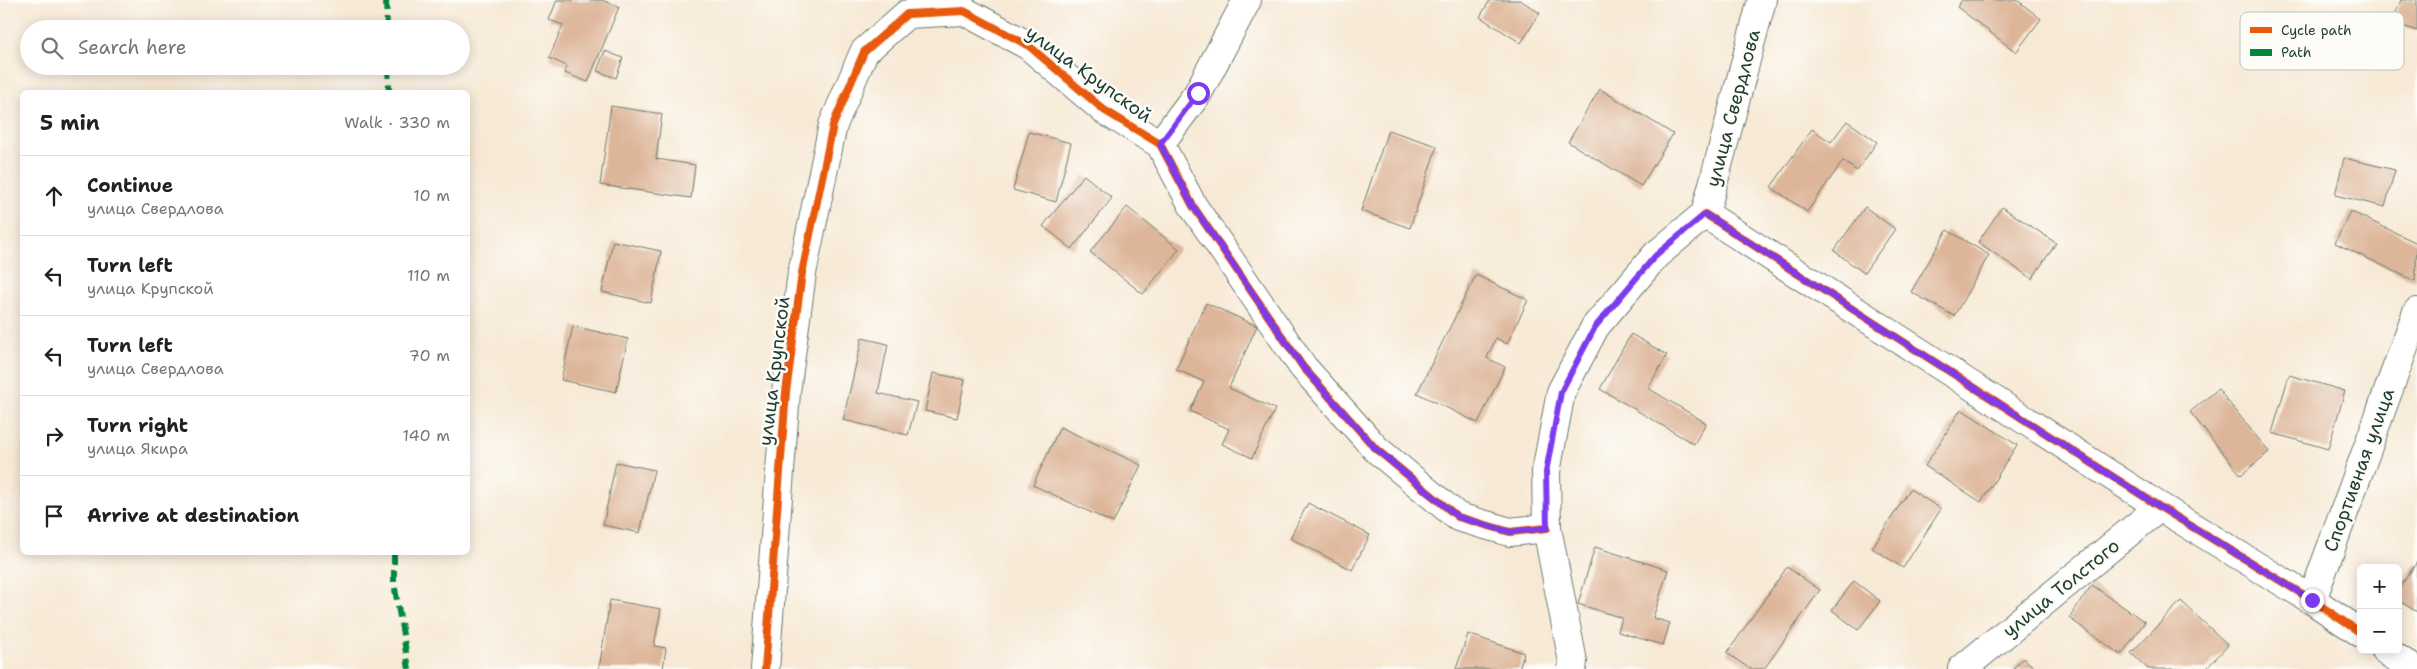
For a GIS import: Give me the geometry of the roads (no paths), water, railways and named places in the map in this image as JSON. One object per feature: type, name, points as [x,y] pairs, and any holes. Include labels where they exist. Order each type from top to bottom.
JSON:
[{"type":"street","points":[[1160,144],[1198,93],[1247,0]]},
{"type":"street","name":"улица Свердлова","points":[[1705,214],[1762,0]]},
{"type":"street","name":"улица Крупской","points":[[765,669],[786,392],[802,273],[832,125],[864,52],[907,14],[964,12],[1029,46],[1104,110],[1160,144],[1193,206],[1303,367],[1376,449],[1458,517],[1510,532],[1547,528]]},
{"type":"street","points":[[1572,669],[1573,662],[1547,528],[1546,472],[1561,392],[1595,327],[1656,255],[1705,214],[2160,507],[2312,600],[2357,630]]},
{"type":"street","name":"Спортивная улица","points":[[2312,600],[2417,312]]},
{"type":"street","name":"улица Толстого","points":[[1962,669],[2160,507]]},
{"type":"street","points":[[2392,654],[2413,669]]}]
